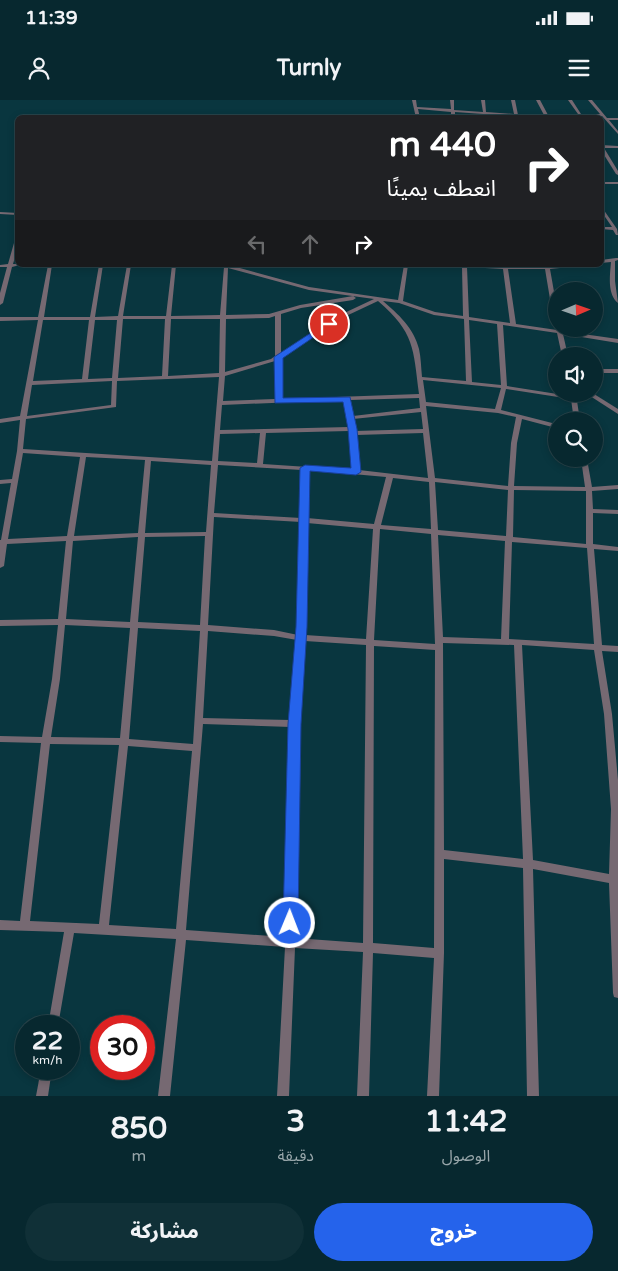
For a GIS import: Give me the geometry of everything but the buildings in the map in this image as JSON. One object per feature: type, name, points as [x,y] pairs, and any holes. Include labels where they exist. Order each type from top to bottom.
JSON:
[{"type":"street","points":[[414,100],[418,115]]},
{"type":"street","points":[[452,100],[453,115]]},
{"type":"street","points":[[417,108],[485,115],[483,100]]},
{"type":"street","points":[[513,100],[516,115]]},
{"type":"street","points":[[538,100],[547,115]]},
{"type":"street","points":[[570,100],[580,115]]},
{"type":"street","points":[[590,100],[603,115]]},
{"type":"street","points":[[605,117],[618,119]]},
{"type":"street","points":[[605,117],[618,133]]},
{"type":"street","points":[[604,124],[610,123]]},
{"type":"street","points":[[604,147],[618,147]]},
{"type":"street","points":[[604,152],[618,174]]},
{"type":"street","points":[[604,183],[618,183]]},
{"type":"street","points":[[0,212],[15,214]]},
{"type":"street","points":[[604,213],[616,231]]},
{"type":"street","points":[[0,303],[15,247]]},
{"type":"street","points":[[616,259],[613,285],[615,298],[618,301]]},
{"type":"street","points":[[0,266],[15,265]]},
{"type":"street","points":[[0,566],[2,542],[20,452],[22,419],[42,319],[50,267]]},
{"type":"street","points":[[85,381],[92,319],[101,267]]},
{"type":"street","points":[[0,421],[114,406],[119,318],[129,267]]},
{"type":"street","points":[[165,378],[168,318],[174,267]]},
{"type":"street","points":[[164,1096],[181,935],[199,721],[210,515],[222,375],[225,267]]},
{"type":"street","points":[[232,267],[309,288],[400,302],[434,313],[548,329]]},
{"type":"street","points":[[400,302],[406,267]]},
{"type":"street","points":[[464,267],[469,384]]},
{"type":"street","points":[[512,325],[505,267],[547,267],[550,282]]},
{"type":"street","points":[[0,319],[258,317],[363,296]]},
{"type":"street","points":[[29,383],[222,375],[278,357],[342,316],[378,298]]},
{"type":"street","points":[[378,298],[402,320],[412,335],[416,349],[432,480],[439,643],[440,854],[439,953],[433,1096]]},
{"type":"street","points":[[278,313],[278,401]]},
{"type":"street","points":[[498,411],[504,387],[500,323]]},
{"type":"street","points":[[602,338],[618,341]]},
{"type":"street","points":[[603,371],[618,371]]},
{"type":"street","points":[[419,378],[548,393]]},
{"type":"street","points":[[220,403],[422,396]]},
{"type":"street","points":[[347,399],[356,472]]},
{"type":"street","points":[[602,402],[618,412]]},
{"type":"street","points":[[350,418],[423,407],[498,411],[548,424]]},
{"type":"street","points":[[505,642],[511,488],[514,443],[519,417]]},
{"type":"street","points":[[260,465],[263,431]]},
{"type":"street","points":[[217,432],[426,431]]},
{"type":"street","points":[[20,452],[305,468],[511,488],[589,489],[618,487]]},
{"type":"street","points":[[24,926],[46,739],[56,679],[70,538],[83,455]]},
{"type":"street","points":[[102,929],[124,742],[135,626],[140,535],[148,459]]},
{"type":"street","points":[[585,467],[589,489],[590,547],[598,648],[608,714],[616,809],[614,879],[618,993]]},
{"type":"street","points":[[283,1096],[290,942],[295,724],[300,638],[305,468]]},
{"type":"street","points":[[364,1096],[368,947],[370,643],[377,528],[390,475]]},
{"type":"street","points":[[0,482],[15,481]]},
{"type":"street","points":[[589,511],[618,512]]},
{"type":"street","points":[[210,515],[303,520],[618,549]]},
{"type":"street","points":[[2,542],[140,535],[209,534]]},
{"type":"street","points":[[0,623],[62,622],[204,628],[370,643],[518,642],[618,650]]},
{"type":"street","points":[[518,642],[528,864],[533,1096]]},
{"type":"street","points":[[199,721],[295,724]]},
{"type":"street","points":[[0,739],[124,742],[196,748]]},
{"type":"street","points":[[440,854],[528,864],[614,879]]},
{"type":"street","points":[[0,925],[102,929],[439,953]]},
{"type":"street","points":[[55,1015],[70,928]]},
{"type":"street","points":[[42,1096],[44,1080]]},
{"type":"route","points":[[290,923],[295,724],[302,627],[305,468],[356,472],[347,399],[278,401],[278,357],[329,324]]}]
